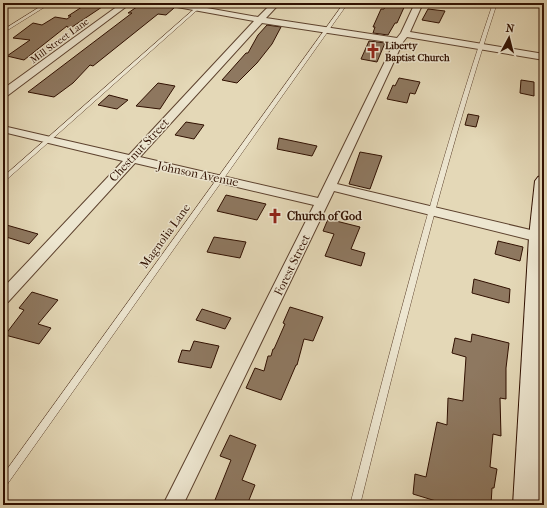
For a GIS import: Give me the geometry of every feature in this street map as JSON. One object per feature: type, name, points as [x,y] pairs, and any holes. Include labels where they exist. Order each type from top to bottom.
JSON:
[{"type":"street","name":"Mill Street Lane","points":[[3,94],[127,3]]},
{"type":"street","points":[[166,3],[200,6],[261,20],[326,30],[480,46],[544,57]]},
{"type":"street","name":"Chestnut Street","points":[[3,298],[276,3]]},
{"type":"street","name":"Forest Street","points":[[173,505],[419,3]]},
{"type":"street","name":"Johnson Avenue","points":[[3,129],[220,178],[322,203]]},
{"type":"street","points":[[528,505],[541,267],[539,237],[544,182]]},
{"type":"street","points":[[330,186],[539,237]]},
{"type":"lane","points":[[3,32],[49,3]]},
{"type":"lane","name":"Magnolia Lane","points":[[3,483],[346,3]]},
{"type":"lane","points":[[354,505],[431,211],[480,46],[496,3]]},
{"type":"lane","points":[[3,180],[200,6]]},
{"type":"building","points":[[88,3],[108,3],[69,29],[67,26],[24,60],[7,56],[30,40],[13,38],[33,23],[42,25],[55,17],[67,19],[71,16],[68,16]]},
{"type":"building","points":[[150,3],[161,3],[165,6],[174,8],[166,15],[158,14],[93,66],[90,65],[73,83],[54,97],[28,92],[132,13],[128,13],[141,4],[150,5]]},
{"type":"building","points":[[387,3],[406,3],[397,23],[395,23],[388,35],[373,33],[375,27],[373,27],[381,9],[384,9]]},
{"type":"building","points":[[428,9],[445,11],[439,23],[422,20]]},
{"type":"building","points":[[267,25],[281,27],[272,44],[257,63],[237,83],[222,80],[246,53],[248,53],[258,35]]},
{"type":"building","name":"Liberty Baptist Church","points":[[369,41],[385,43],[377,62],[361,59]]},
{"type":"building","points":[[399,78],[420,82],[415,94],[410,93],[407,103],[387,99],[393,85],[395,86]]},
{"type":"building","points":[[521,80],[534,82],[534,96],[520,93]]},
{"type":"building","points":[[158,83],[175,86],[160,109],[136,106]]},
{"type":"building","points":[[109,95],[128,100],[117,109],[98,105]]},
{"type":"building","points":[[468,114],[479,116],[476,127],[465,125]]},
{"type":"building","points":[[186,122],[204,125],[194,139],[175,135]]},
{"type":"building","points":[[279,138],[317,146],[312,156],[277,149]]},
{"type":"building","points":[[360,152],[382,156],[370,189],[349,184]]},
{"type":"building","points":[[226,195],[266,204],[257,220],[217,211]]},
{"type":"building","points":[[328,219],[360,227],[351,249],[365,253],[361,266],[325,256],[334,234],[323,231]]},
{"type":"building","points":[[3,224],[38,234],[29,244],[3,236]]},
{"type":"building","points":[[214,237],[246,242],[240,258],[207,252]]},
{"type":"building","points":[[498,241],[523,247],[520,261],[495,254]]},
{"type":"building","points":[[474,279],[510,289],[509,303],[472,293]]},
{"type":"building","points":[[32,292],[58,300],[38,324],[51,328],[39,344],[5,335],[24,310],[19,308]]},
{"type":"building","points":[[290,307],[323,317],[313,341],[304,339],[297,365],[281,400],[246,388],[255,368],[264,371],[268,356],[271,356],[285,324],[283,323]]},
{"type":"building","points":[[202,309],[231,318],[225,329],[196,320]]},
{"type":"building","points":[[472,334],[509,343],[506,368],[506,399],[500,398],[501,436],[493,434],[490,467],[497,469],[494,488],[492,488],[491,505],[449,505],[413,494],[415,474],[426,477],[437,422],[447,425],[448,398],[463,401],[466,357],[452,353],[455,338],[471,342]]},
{"type":"building","points":[[194,341],[219,346],[211,368],[178,362],[182,350],[190,351]]},
{"type":"building","points":[[230,435],[256,445],[242,480],[255,485],[247,505],[213,505],[231,460],[220,456]]},
{"type":"place","name":"Liberty Baptist Church","points":[[373,51]]},
{"type":"place","name":"Church of God","points":[[275,216]]}]
